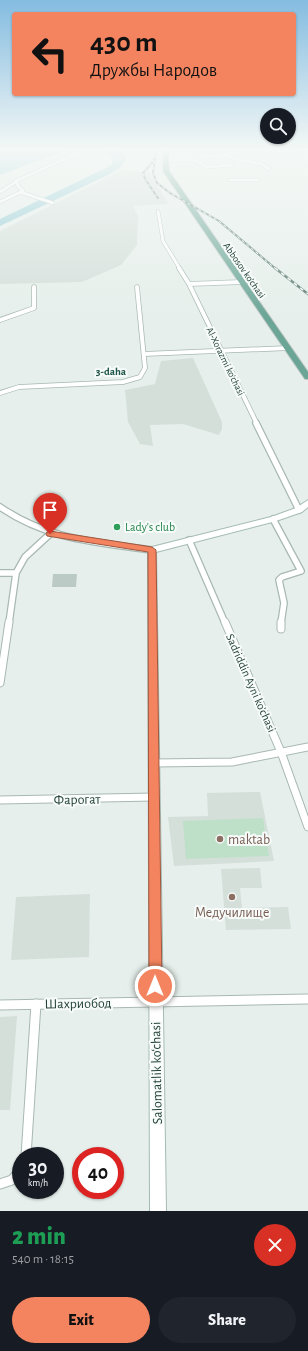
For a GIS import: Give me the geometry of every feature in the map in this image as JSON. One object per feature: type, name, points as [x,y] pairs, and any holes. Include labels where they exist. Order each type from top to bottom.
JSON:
[{"type":"main road","name":"Abbosov ko'chasi","points":[[190,206],[308,377]]},
{"type":"street","name":"Al-Xorazmi ko'chasi","points":[[158,211],[163,240],[189,284],[304,511]]},
{"type":"street","points":[[189,284],[242,282]]},
{"type":"street","points":[[0,320],[34,308],[34,287]]},
{"type":"street","points":[[0,393],[18,387],[123,382],[140,377],[146,368],[137,287]]},
{"type":"street","points":[[144,354],[288,348]]},
{"type":"street","points":[[0,506],[25,524],[50,534],[152,550],[304,511],[308,503]]},
{"type":"street","points":[[273,520],[301,571],[279,580],[284,603],[281,616],[282,629]]},
{"type":"street","points":[[0,683],[16,573],[26,557],[50,534]]},
{"type":"street","name":"Sadriddin Ayni ko'chasi","points":[[189,540],[281,752],[308,827]]},
{"type":"street","name":"Salomatlik ko‘chasi","points":[[152,550],[158,1211]]},
{"type":"street","points":[[0,573],[16,573]]},
{"type":"street","points":[[154,763],[221,763],[308,747]]},
{"type":"street","name":"Фарогат","points":[[0,800],[154,797]]},
{"type":"street","name":"Шахриобод","points":[[0,1005],[308,999]]},
{"type":"street","points":[[27,1147],[36,1004]]},
{"type":"street","points":[[0,1184],[7,1184],[12,1180]]},
{"type":"shaded area","points":[[51,206],[142,206],[133,206],[138,216],[137,245],[121,265],[82,282],[0,284],[0,231]]},
{"type":"shaded area","points":[[193,358],[222,422],[222,429],[219,435],[183,424],[150,425],[153,446],[140,444],[128,422],[125,390],[155,384],[161,361]]},
{"type":"shaded area","name":"maktab","points":[[260,792],[274,861],[174,866],[168,817],[208,816],[207,793]]},
{"type":"shaded area","name":"Медучилище","points":[[260,868],[262,888],[240,888],[242,908],[288,907],[291,929],[226,930],[221,869]]},
{"type":"shaded area","points":[[90,894],[89,957],[11,960],[16,897]]},
{"type":"shaded area","points":[[17,1016],[10,1110],[0,1110],[0,1017]]},
{"type":"green space","points":[[263,818],[269,856],[186,859],[183,821]]},
{"type":"water","points":[[28,206],[43,206],[0,226],[0,219]]},
{"type":"building","points":[[53,574],[77,574],[76,587],[52,587]]},
{"type":"railway","points":[[192,206],[219,221],[276,269]]},
{"type":"railway","points":[[275,268],[308,294]]},
{"type":"place","name":"Lady’s club","points":[[117,527]]},
{"type":"place","name":"maktab","points":[[220,839]]},
{"type":"place","name":"Медучилище","points":[[232,897]]},
{"type":"district","name":"3-daha","points":[[111,371]]},
{"type":"route","points":[[50,534],[152,550],[155,986]]}]
